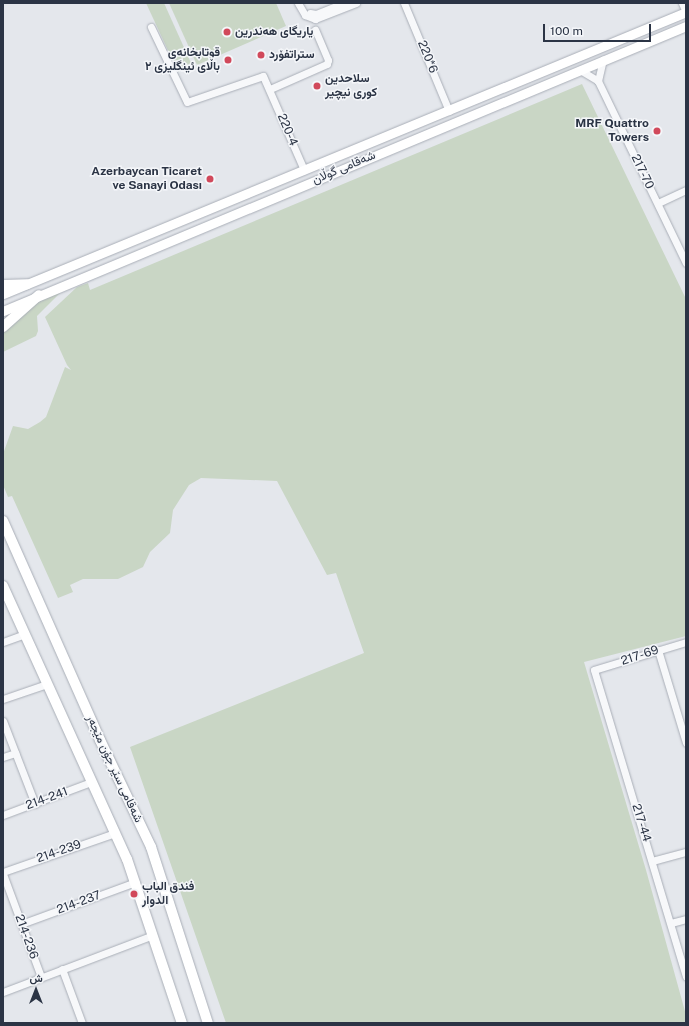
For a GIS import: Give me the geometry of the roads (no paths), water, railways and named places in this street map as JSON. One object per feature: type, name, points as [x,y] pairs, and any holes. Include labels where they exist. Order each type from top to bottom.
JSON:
[{"type":"highway","points":[[3,285],[28,284]]},
{"type":"highway","points":[[3,327],[39,295]]},
{"type":"highway","name":"شەقامی سێر جۆن مێجەر","points":[[3,521],[151,847],[208,1023]]},
{"type":"highway","name":"شەقامی سێر جۆن مێجەر","points":[[3,586],[136,882],[182,1023]]},
{"type":"main road","name":"شەقامی گوڵان","points":[[3,294],[686,12]]},
{"type":"main road","name":"شەقامی گوڵان","points":[[3,310],[686,26]]},
{"type":"main road","points":[[283,179],[279,187],[282,191],[289,191]]},
{"type":"street","points":[[298,3],[304,15],[315,19],[356,3]]},
{"type":"street","points":[[303,3],[308,12],[315,14],[343,3]]},
{"type":"street","name":"220*6","points":[[404,3],[449,111]]},
{"type":"street","points":[[682,3],[686,12]]},
{"type":"street","name":"220-4","points":[[151,27],[187,102],[260,74],[270,89],[304,170]]},
{"type":"street","points":[[270,89],[327,64],[328,60],[315,30]]},
{"type":"street","points":[[580,70],[598,81],[603,60]]},
{"type":"street","name":"217-70","points":[[598,81],[686,263]]},
{"type":"street","points":[[658,203],[686,190]]},
{"type":"street","points":[[3,642],[25,634]]},
{"type":"street","name":"217-69","points":[[594,670],[686,642]]},
{"type":"street","points":[[658,650],[682,716],[686,743]]},
{"type":"street","name":"217-44","points":[[594,670],[686,976]]},
{"type":"street","points":[[3,699],[47,684]]},
{"type":"street","points":[[3,721],[35,804]]},
{"type":"street","points":[[3,757],[15,753]]},
{"type":"street","name":"214-241","points":[[3,816],[91,782]]},
{"type":"street","name":"214-239","points":[[3,873],[115,833]]},
{"type":"street","points":[[652,861],[686,852]]},
{"type":"street","name":"214-236","points":[[3,873],[41,977]]},
{"type":"street","name":"214-237","points":[[21,924],[136,882]]},
{"type":"street","points":[[670,923],[686,919]]},
{"type":"street","points":[[3,992],[153,935]]},
{"type":"street","points":[[62,969],[79,1022]]},
{"type":"place","name":"یاریگای هەندرین","points":[[227,32]]},
{"type":"place","name":"ستراتفۆرد","points":[[261,55]]},
{"type":"place","name":"قوتابخانەی باڵای ئینگلیزی ۲","points":[[228,60]]},
{"type":"place","name":"سلاحدین كوری نیچیر","points":[[317,86]]},
{"type":"place","name":"MRF Quattro Towers","points":[[657,131]]},
{"type":"place","name":"Azerbaycan Ticaret ve Sanayi Odası","points":[[210,179]]},
{"type":"place","name":"فندق الباب الدوار","points":[[134,894]]}]
